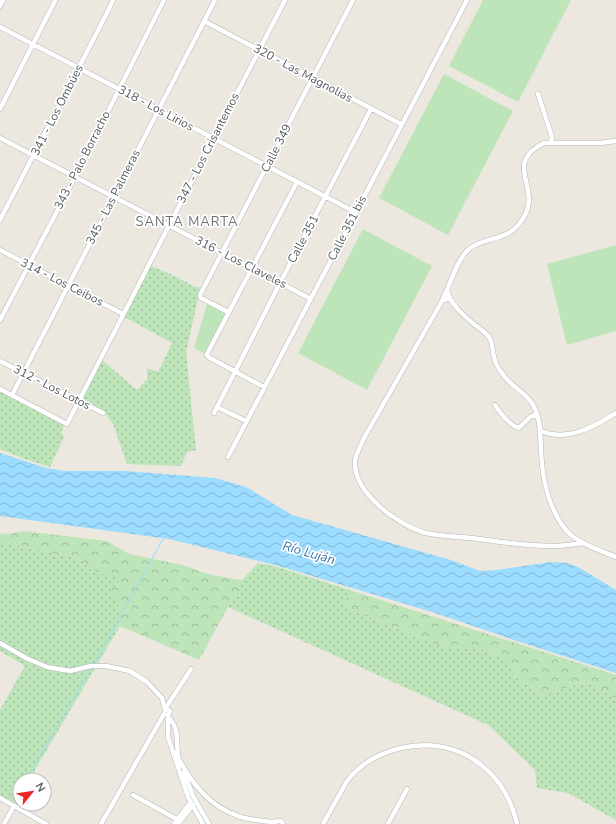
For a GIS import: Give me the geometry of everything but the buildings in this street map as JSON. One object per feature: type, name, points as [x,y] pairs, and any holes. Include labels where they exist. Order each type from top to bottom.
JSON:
[{"type":"street","points":[[0,6],[3,0]]},
{"type":"street","name":"341 - Los Ombúes","points":[[0,220],[79,68],[109,9],[112,0]]},
{"type":"street","name":"343 - Palo Borracho","points":[[0,320],[75,177],[164,0]]},
{"type":"street","name":"345 - Las Palmeras","points":[[12,395],[215,0]]},
{"type":"street","name":"347 - Los Crisantemos","points":[[12,395],[67,424],[285,0]]},
{"type":"street","name":"Calle 349","points":[[228,312],[200,296],[353,0]]},
{"type":"street","name":"Calle 351 bis","points":[[228,457],[467,0]]},
{"type":"street","points":[[0,109],[55,2]]},
{"type":"street","name":"320 - Las Magnolias","points":[[204,21],[401,124]]},
{"type":"street","name":"318 - Los Lirios","points":[[0,27],[355,212]]},
{"type":"street","points":[[538,94],[550,132],[551,142]]},
{"type":"street","name":"Calle 351","points":[[214,413],[280,283],[372,109]]},
{"type":"street","name":"316 - Los Claveles","points":[[0,138],[311,299]]},
{"type":"street","points":[[584,543],[555,546],[499,542],[425,532],[402,521],[386,511],[371,498],[364,490],[359,480],[356,470],[356,460],[364,438],[442,301],[463,256],[467,251],[477,245],[508,234],[518,226],[526,214],[529,192],[524,173],[525,159],[529,153],[544,143],[551,142],[600,143],[616,141]]},
{"type":"street","points":[[264,387],[207,355],[228,312],[297,182]]},
{"type":"street","name":"314 - Los Ceibos","points":[[0,250],[123,314]]},
{"type":"street","points":[[447,290],[450,298],[468,320],[489,337],[494,357],[503,375],[510,384],[530,400],[537,414],[547,492],[552,507],[563,527],[571,535],[584,543],[616,557]]},
{"type":"street","points":[[442,301],[450,298]]},
{"type":"street","name":"312 - Los Lotos","points":[[0,361],[104,413]]},
{"type":"street","points":[[0,389],[12,395]]},
{"type":"street","points":[[496,405],[500,413],[508,421],[519,428],[530,417],[537,414]]},
{"type":"street","points":[[217,407],[246,422]]},
{"type":"street","points":[[540,431],[557,435],[577,432],[586,429],[616,413]]},
{"type":"street","points":[[0,644],[47,667],[70,671],[92,666],[106,666],[130,671],[147,682],[162,698],[166,713],[168,737],[193,803],[203,824]]},
{"type":"street","points":[[101,824],[191,669]]},
{"type":"street","points":[[166,713],[175,726],[177,760],[195,786],[217,806],[238,816],[273,823],[281,821],[283,824]]},
{"type":"street","points":[[323,824],[347,781],[366,763],[392,750],[410,746],[430,745],[449,748],[460,752],[482,766],[505,793],[517,824]]},
{"type":"street","points":[[388,824],[407,789]]},
{"type":"street","points":[[133,795],[179,821]]},
{"type":"street","points":[[0,798],[12,805]]},
{"type":"street","points":[[174,824],[179,821],[193,803]]},
{"type":"street","points":[[193,803],[209,824]]},
{"type":"street","points":[[4,824],[12,810]]},
{"type":"street","points":[[25,812],[46,824]]},
{"type":"green space","points":[[483,0],[571,0],[518,102],[449,66]]},
{"type":"green space","points":[[444,74],[513,111],[448,235],[379,198]]},
{"type":"green space","points":[[363,229],[432,266],[367,390],[298,353]]},
{"type":"green space","points":[[616,245],[616,331],[567,345],[547,264]]},
{"type":"green space","points":[[151,266],[177,277],[195,287],[202,287],[199,294],[186,352],[196,450],[187,452],[181,466],[127,464],[113,424],[104,412],[82,399],[102,360],[137,390],[147,379],[147,368],[158,372],[172,343],[124,317]]},
{"type":"green space","points":[[207,304],[225,314],[205,354],[194,348]]},
{"type":"green space","points":[[0,391],[64,425],[61,433],[64,437],[50,467],[0,449]]},
{"type":"green space","points":[[23,531],[107,541],[129,554],[187,566],[200,572],[242,580],[199,660],[120,626],[118,602],[110,592],[122,576],[110,576],[96,572],[85,562],[69,556],[0,542],[0,533],[6,534]]},
{"type":"green space","points":[[0,542],[69,556],[85,562],[96,572],[110,576],[122,576],[118,602],[120,626],[34,772],[12,772],[12,801],[0,795],[0,710],[25,666],[0,651]]},
{"type":"green space","points":[[258,563],[278,567],[356,592],[347,599],[344,605],[351,610],[422,639],[447,647],[487,650],[492,654],[499,655],[511,664],[515,677],[524,684],[530,684],[532,689],[542,696],[580,683],[588,682],[616,698],[616,820],[568,793],[537,788],[535,770],[488,725],[228,607],[242,580]]},
{"type":"green space","points":[[356,592],[616,675],[616,698],[588,682],[580,683],[542,696],[532,689],[530,684],[520,683],[518,681],[511,665],[506,660],[487,650],[447,647],[422,639],[351,610],[344,605],[347,599]]},
{"type":"water","name":"Río Luján","points":[[0,453],[46,468],[65,471],[125,471],[215,478],[246,487],[292,515],[451,560],[480,571],[551,562],[567,563],[578,567],[616,590],[616,673],[432,612],[279,566],[169,539],[0,516]]},
{"type":"waterway","points":[[94,664],[163,539]]},
{"type":"waterway","points":[[31,772],[91,668]]},
{"type":"district","name":"SANTA MARTA","points":[[187,221]]}]
